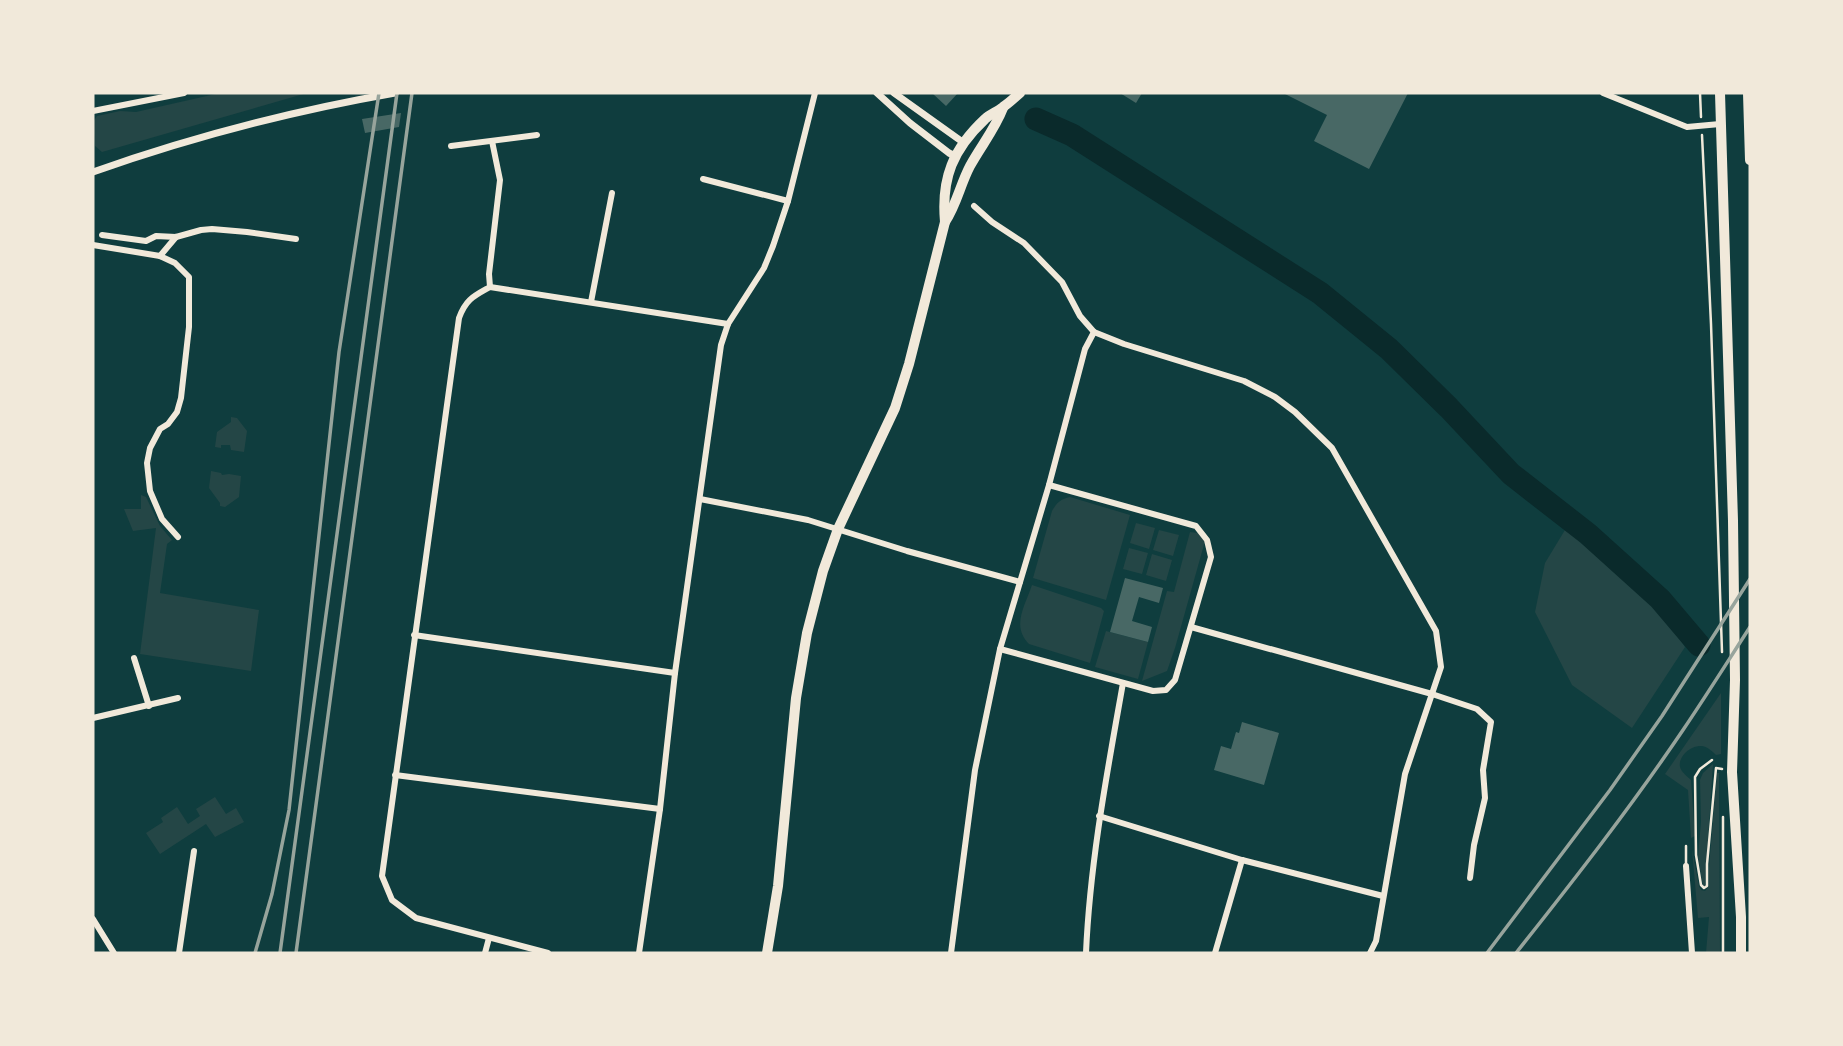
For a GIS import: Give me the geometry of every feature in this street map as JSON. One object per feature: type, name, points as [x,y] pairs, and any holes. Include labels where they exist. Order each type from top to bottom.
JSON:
[{"type":"main road","points":[[945,222],[943,201],[955,156],[986,117],[1003,108],[1020,93]]},
{"type":"main road","points":[[1720,93],[1733,521],[1735,680],[1732,772],[1741,953]]},
{"type":"main road","points":[[1748,93],[1750,160]]},
{"type":"main road","points":[[767,953],[778,886],[796,698],[802,659],[823,571],[838,529],[895,408],[945,222],[954,208],[969,169],[996,125],[1003,108]]},
{"type":"main road","points":[[964,143],[969,169]]},
{"type":"main road","points":[[955,156],[965,156],[982,144]]},
{"type":"street","points":[[93,111],[184,93]]},
{"type":"street","points":[[93,172],[232,128],[395,93]]},
{"type":"street","points":[[639,953],[721,345],[727,324],[764,268],[788,201],[815,93]]},
{"type":"street","points":[[877,93],[919,130],[955,156]]},
{"type":"street","points":[[894,93],[964,143]]},
{"type":"street","points":[[1603,93],[1687,127],[1720,124]]},
{"type":"street","points":[[451,146],[537,135]]},
{"type":"street","points":[[491,287],[489,274],[500,180],[492,141]]},
{"type":"street","points":[[703,179],[788,201]]},
{"type":"street","points":[[591,302],[612,193]]},
{"type":"street","points":[[974,206],[992,222],[1024,243],[1062,282],[1080,316],[1094,332],[1244,381],[1275,397],[1296,412],[1332,448],[1436,631],[1441,667],[1405,774],[1376,941],[1370,953]]},
{"type":"street","points":[[102,235],[146,241],[156,236],[176,237],[212,229],[296,239]]},
{"type":"street","points":[[160,256],[176,237]]},
{"type":"street","points":[[93,245],[160,256],[175,263],[189,277],[187,351],[181,398],[177,412],[168,424],[160,429],[150,448],[148,463],[150,491],[162,519],[178,537]]},
{"type":"street","points":[[548,953],[416,918],[392,900],[382,876],[459,318],[463,306],[473,296],[491,287],[727,324]]},
{"type":"street","points":[[951,953],[975,770],[1000,649],[1049,485],[1085,349],[1094,332]]},
{"type":"street","points":[[1000,649],[1153,691],[1166,690],[1175,680],[1191,627],[1210,557],[1207,540],[1196,526],[1049,485]]},
{"type":"street","points":[[700,499],[808,520],[1020,582]]},
{"type":"street","points":[[1191,627],[1477,709],[1491,722],[1483,769],[1485,798],[1474,845],[1470,878]]},
{"type":"street","points":[[414,635],[675,673]]},
{"type":"street","points":[[134,658],[149,706]]},
{"type":"street","points":[[1086,953],[1099,816],[1123,683]]},
{"type":"street","points":[[93,719],[178,698]]},
{"type":"street","points":[[395,775],[660,808]]},
{"type":"street","points":[[1099,816],[1242,860],[1383,896]]},
{"type":"street","points":[[179,953],[194,851]]},
{"type":"street","points":[[1216,953],[1242,860]]},
{"type":"street","points":[[1686,866],[1692,953]]},
{"type":"street","points":[[93,919],[114,953]]},
{"type":"street","points":[[485,953],[489,938]]},
{"type":"lane","points":[[1686,846],[1686,866]]},
{"type":"path","points":[[1700,93],[1711,310],[1722,656]]},
{"type":"path","points":[[1712,760],[1700,769],[1695,777],[1696,855],[1701,885],[1704,888],[1707,886],[1716,768],[1723,769]]},
{"type":"path","points":[[1723,808],[1723,953]]},
{"type":"shaded area","points":[[220,93],[307,93],[102,152],[95,146],[93,122],[97,116],[120,111],[136,112]]},
{"type":"shaded area","points":[[231,417],[237,418],[247,431],[244,452],[231,450],[230,445],[215,447],[217,432],[231,422]]},
{"type":"shaded area","points":[[211,471],[222,475],[241,476],[239,497],[225,507],[220,506],[209,488]]},
{"type":"shaded area","points":[[141,495],[146,497],[160,526],[172,540],[167,544],[160,593],[259,610],[251,671],[140,654],[156,528],[133,531],[124,509],[141,509]]},
{"type":"shaded area","points":[[1070,497],[1130,515],[1106,600],[1033,578],[1052,511],[1060,501]]},
{"type":"shaded area","points":[[1136,523],[1155,528],[1149,549],[1130,543]]},
{"type":"shaded area","points":[[1159,530],[1179,535],[1173,556],[1153,550]]},
{"type":"shaded area","points":[[1565,530],[1587,545],[1659,609],[1685,647],[1632,728],[1572,685],[1535,612],[1545,563]]},
{"type":"shaded area","points":[[1190,532],[1198,533],[1205,541],[1175,648],[1167,671],[1142,681],[1167,591],[1174,592]]},
{"type":"shaded area","points":[[1129,548],[1148,553],[1142,574],[1123,569]]},
{"type":"shaded area","points":[[1152,554],[1172,560],[1166,581],[1146,575]]},
{"type":"shaded area","points":[[1032,585],[1104,611],[1090,663],[1029,644],[1020,623]]},
{"type":"shaded area","points":[[1106,631],[1148,642],[1138,679],[1095,667]]},
{"type":"shaded area","points":[[1721,693],[1721,754],[1716,755],[1706,747],[1698,746],[1686,752],[1680,763],[1682,771],[1691,780],[1695,836],[1691,838],[1688,790],[1665,774]]},
{"type":"shaded area","points":[[1713,764],[1703,886],[1698,857],[1700,780]]},
{"type":"shaded area","points":[[1717,773],[1720,953],[1706,953],[1709,917],[1698,918],[1692,849],[1699,886],[1705,891],[1709,886]]},
{"type":"shaded area","points":[[215,797],[226,814],[236,808],[244,822],[215,837],[206,824],[160,854],[146,833],[163,822],[161,818],[177,807],[188,824],[200,816],[196,809]]},
{"type":"building","points":[[932,93],[958,93],[946,106]]},
{"type":"building","points":[[1120,93],[1142,93],[1136,103]]},
{"type":"building","points":[[1283,93],[1408,93],[1369,169],[1314,141],[1327,115]]},
{"type":"building","points":[[401,113],[399,127],[365,133],[362,119]]},
{"type":"building","points":[[1125,578],[1163,588],[1159,603],[1139,597],[1132,621],[1152,627],[1148,642],[1110,632]]},
{"type":"building","points":[[1242,722],[1279,733],[1264,785],[1214,770],[1221,746],[1231,749]]},
{"type":"waterway","points":[[1036,119],[1072,135],[1320,293],[1389,349],[1511,474],[1588,534],[1660,599],[1699,645]]},
{"type":"railway","points":[[255,953],[272,894],[289,810],[339,352],[379,93]]},
{"type":"railway","points":[[280,953],[397,93]]},
{"type":"railway","points":[[296,953],[412,93]]},
{"type":"railway","points":[[1487,953],[1610,790],[1662,716],[1750,579]]},
{"type":"railway","points":[[1516,953],[1643,787],[1750,627]]}]
